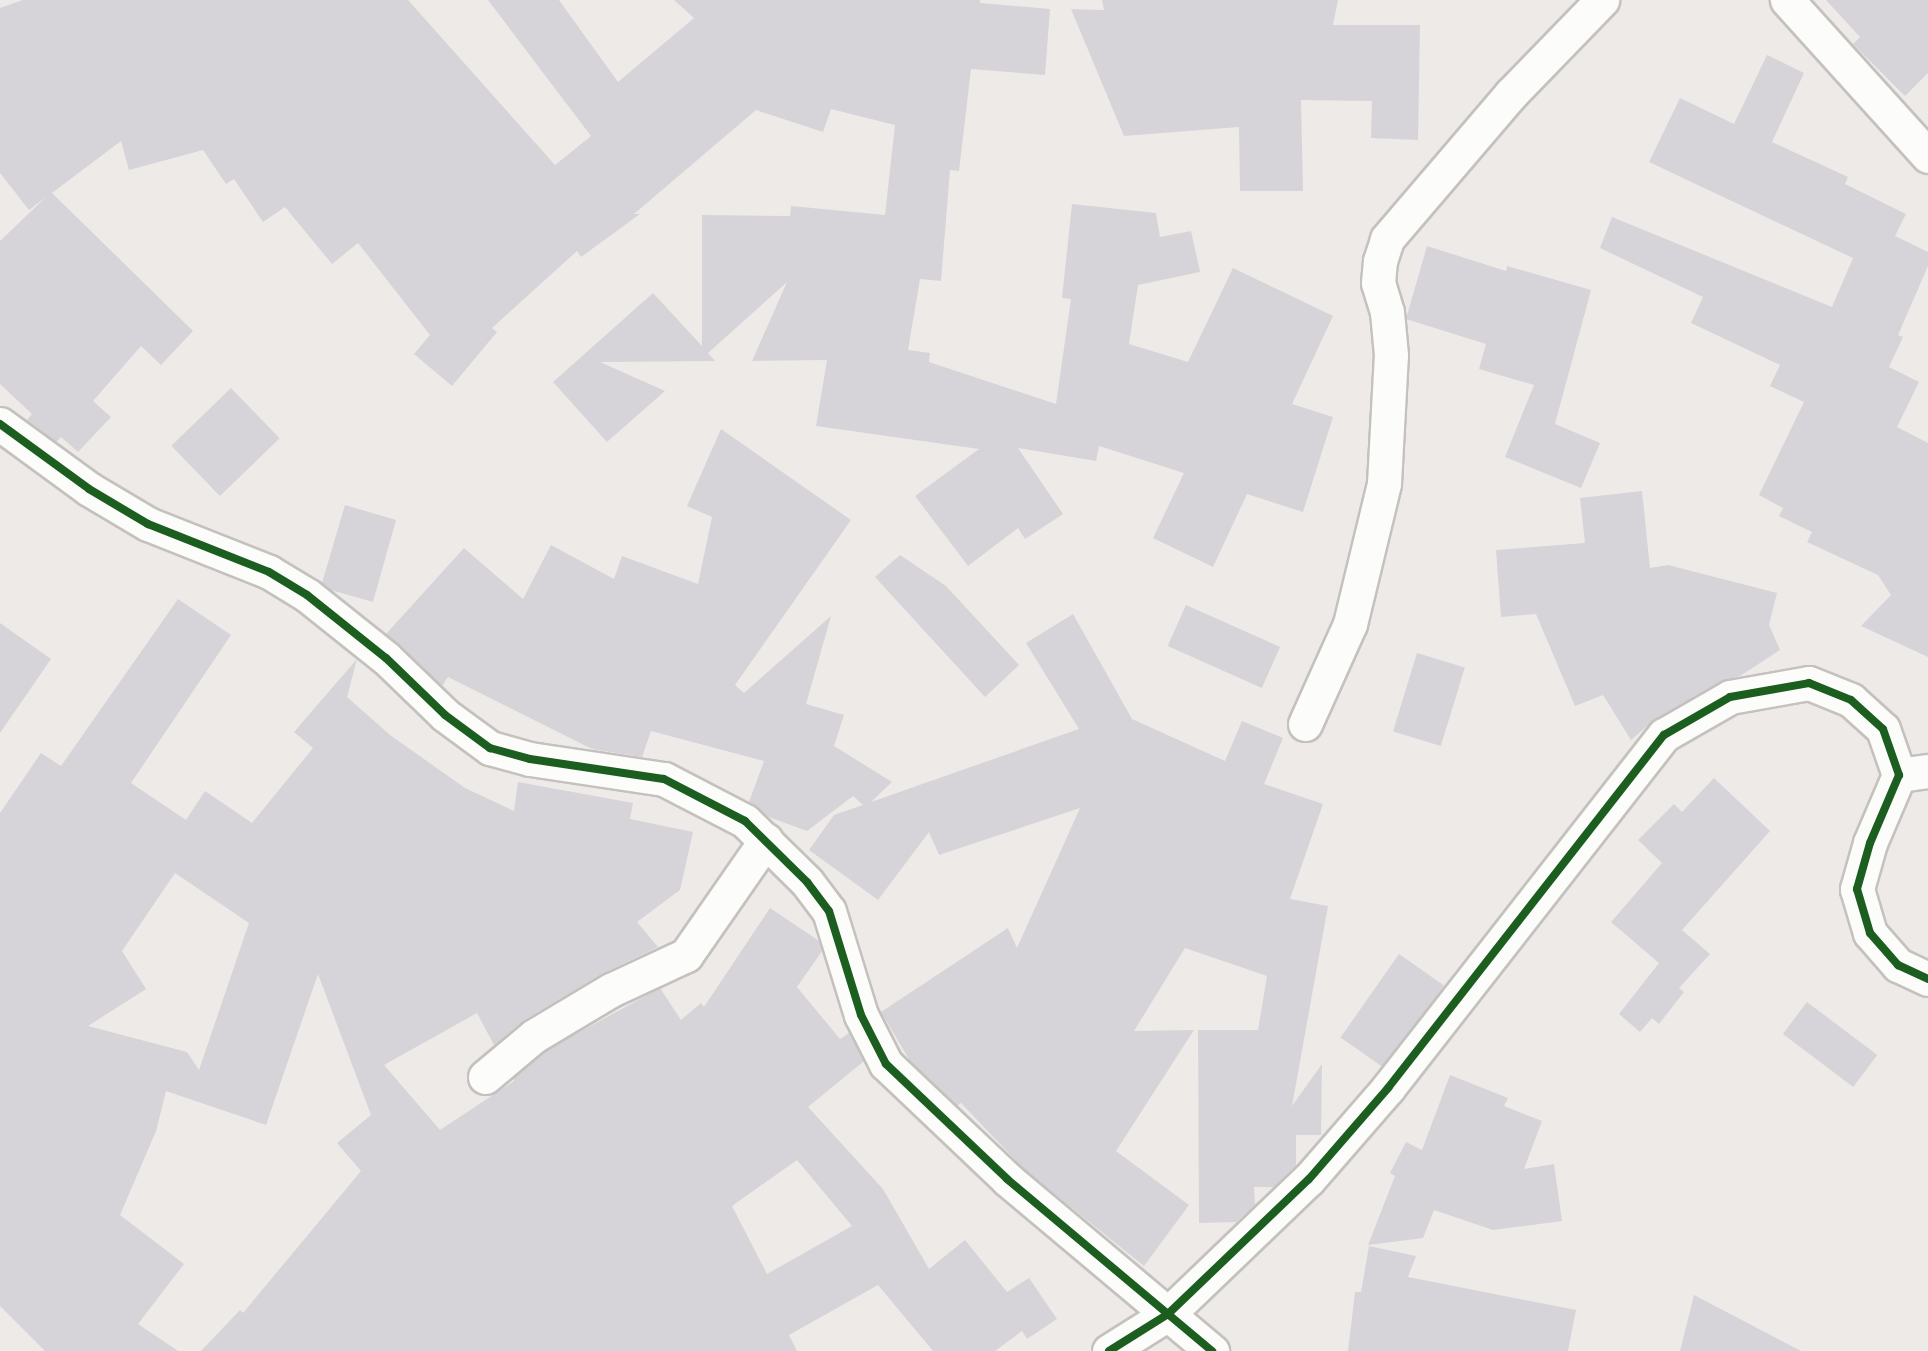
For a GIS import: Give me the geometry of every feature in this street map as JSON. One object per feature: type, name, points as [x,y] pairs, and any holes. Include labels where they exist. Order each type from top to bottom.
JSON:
[{"type":"street","points":[[1305,724],[1350,624],[1384,483],[1391,355],[1387,312],[1378,283],[1380,261],[1387,239],[1511,94],[1602,0]]},
{"type":"street","points":[[1787,0],[1928,156]]},
{"type":"street","points":[[0,424],[89,489],[148,524],[269,572],[308,595],[386,657],[445,715],[490,748],[530,759],[664,779],[745,821],[766,840],[829,911],[861,1015],[886,1064],[1007,1179],[1212,1351]]},
{"type":"street","points":[[1109,1351],[1167,1314],[1309,1179],[1388,1088],[1664,735],[1730,698],[1809,683],[1851,700],[1882,729],[1913,773],[1870,843],[1857,889],[1870,933],[1898,966],[1928,979]]},
{"type":"street","points":[[485,1077],[544,1030],[611,990],[686,955],[766,840]]},
{"type":"building","points":[[23,0],[408,0],[555,165],[591,136],[488,0],[559,0],[618,82],[694,18],[674,0],[980,0],[980,3],[1050,9],[1045,75],[971,69],[959,171],[950,170],[941,281],[920,279],[908,350],[930,353],[929,362],[1056,404],[1071,299],[1062,298],[1072,204],[1156,213],[1160,237],[1191,231],[1200,272],[1138,285],[1129,344],[1188,362],[1233,268],[1333,316],[1292,404],[1333,417],[1303,512],[1247,494],[1213,567],[1153,538],[1184,473],[1099,446],[1096,461],[1018,448],[1063,514],[1025,539],[1018,528],[968,566],[915,496],[979,449],[816,426],[827,360],[752,361],[787,282],[708,353],[715,361],[600,362],[665,391],[607,442],[553,382],[653,293],[702,346],[702,215],[790,216],[791,206],[885,215],[895,125],[831,109],[823,132],[756,110],[634,214],[640,214],[581,257],[577,251],[492,328],[497,332],[452,386],[414,354],[430,335],[358,243],[332,264],[285,207],[263,222],[234,179],[226,184],[203,150],[129,170],[121,141],[52,193],[193,331],[161,365],[141,346],[93,401],[111,417],[78,452],[61,437],[56,442],[27,420],[32,414],[0,384],[0,241],[46,197],[29,210],[0,173],[0,8]]},
{"type":"building","points":[[1102,0],[1338,0],[1333,25],[1420,25],[1418,140],[1371,138],[1372,101],[1301,100],[1303,191],[1240,191],[1239,127],[1124,136],[1071,9],[1104,10]]},
{"type":"building","points":[[1826,0],[1928,0],[1928,73],[1905,96],[1853,44],[1860,37]]},
{"type":"building","points":[[1767,55],[1804,73],[1772,142],[1848,177],[1845,184],[1906,214],[1895,236],[1928,252],[1928,266],[1898,335],[1903,337],[1889,367],[1919,382],[1897,427],[1928,443],[1928,657],[1861,626],[1891,595],[1878,575],[1807,542],[1812,532],[1779,516],[1783,508],[1759,495],[1804,402],[1770,386],[1780,365],[1691,323],[1703,297],[1600,248],[1612,217],[1832,307],[1853,258],[1649,162],[1680,98],[1734,124]]},
{"type":"building","points":[[1427,246],[1506,271],[1507,266],[1591,290],[1555,424],[1600,443],[1581,488],[1505,457],[1534,385],[1479,369],[1486,344],[1406,319]]},
{"type":"building","points":[[231,388],[280,438],[220,496],[171,446]]},
{"type":"building","points":[[721,429],[851,520],[735,685],[744,693],[831,616],[806,704],[844,715],[834,746],[892,782],[871,802],[1079,729],[1026,643],[1073,614],[1132,719],[1225,761],[1242,721],[1283,738],[1264,784],[1323,804],[1290,899],[1328,906],[1292,1106],[1322,1064],[1321,1135],[1296,1135],[1296,1165],[1274,1187],[1254,1187],[1255,1205],[1236,1222],[1199,1223],[1198,1030],[1258,1030],[1267,976],[1185,948],[1134,1031],[1194,1030],[1116,1151],[1189,1205],[1144,1266],[1026,1171],[961,1103],[957,1106],[910,1061],[881,1012],[1008,928],[1017,948],[1080,808],[939,855],[929,832],[878,900],[809,850],[834,815],[863,805],[853,796],[807,831],[766,816],[749,802],[764,761],[651,731],[642,757],[592,749],[448,677],[442,686],[386,634],[464,548],[523,599],[551,545],[614,579],[622,556],[698,584],[712,517],[687,506]]},
{"type":"building","points":[[1642,491],[1650,568],[1668,565],[1777,593],[1769,625],[1780,650],[1740,676],[1721,681],[1655,719],[1631,740],[1603,695],[1575,706],[1536,614],[1501,617],[1496,550],[1585,543],[1580,498]]},
{"type":"building","points":[[345,505],[396,520],[373,602],[331,590],[322,583]]},
{"type":"building","points":[[900,555],[946,586],[1019,665],[985,697],[875,577]]},
{"type":"building","points":[[178,599],[231,635],[131,783],[186,820],[205,791],[252,823],[313,748],[294,732],[357,659],[347,697],[390,735],[465,788],[514,811],[518,782],[633,803],[630,819],[693,832],[680,890],[637,922],[658,947],[601,974],[524,1020],[494,1045],[477,1013],[384,1065],[440,1130],[514,1081],[513,1078],[545,1051],[660,988],[681,1020],[701,1003],[704,1007],[770,908],[819,941],[822,951],[797,987],[840,1039],[849,1033],[864,1061],[808,1107],[883,1189],[929,1269],[965,1240],[1007,1292],[1029,1278],[1057,1319],[1027,1339],[1022,1331],[995,1351],[933,1351],[878,1285],[789,1335],[797,1351],[201,1351],[240,1310],[243,1313],[361,1171],[337,1143],[371,1115],[318,974],[266,1125],[166,1091],[156,1131],[120,1215],[184,1264],[138,1324],[178,1351],[45,1351],[0,1306],[0,813],[41,753],[61,766]],"holes":[[[175,873],[249,923],[199,1070],[187,1052],[88,1026],[146,989],[122,951]],[[797,1160],[852,1226],[767,1274],[732,1206]]]},
{"type":"building","points":[[1186,605],[1280,647],[1262,688],[1168,646]]},
{"type":"building","points":[[0,623],[51,659],[0,733]]},
{"type":"building","points":[[1417,653],[1465,668],[1441,746],[1393,731]]},
{"type":"building","points":[[1714,778],[1770,831],[1682,930],[1710,954],[1679,988],[1684,992],[1659,1024],[1652,1018],[1640,1032],[1619,1014],[1659,963],[1611,922],[1662,863],[1638,840],[1674,804],[1682,812]]},
{"type":"building","points":[[1399,954],[1444,986],[1386,1069],[1340,1038]]},
{"type":"building","points":[[1807,1002],[1877,1055],[1853,1087],[1783,1034]]},
{"type":"building","points":[[1450,1075],[1508,1098],[1504,1106],[1542,1121],[1524,1169],[1554,1164],[1562,1221],[1493,1230],[1434,1210],[1423,1238],[1368,1245],[1395,1176],[1390,1173],[1406,1142],[1422,1150]]},
{"type":"building","points":[[1369,1246],[1416,1256],[1408,1277],[1576,1310],[1568,1351],[1348,1351],[1355,1292],[1361,1292]]},
{"type":"building","points":[[1694,1295],[1801,1351],[1680,1351]]},
{"type":"cycle path","points":[[0,424],[89,489],[148,524],[269,572],[307,595],[386,658],[445,715],[490,748],[530,759],[664,779],[745,821],[807,882],[829,911],[861,1015],[886,1064],[1007,1179],[1212,1351]]},
{"type":"cycle path","points":[[1109,1351],[1168,1314],[1309,1179],[1388,1088],[1664,735],[1730,697],[1809,683],[1851,700],[1883,729],[1899,775],[1870,843],[1857,889],[1870,933],[1898,965],[1928,979]]}]
